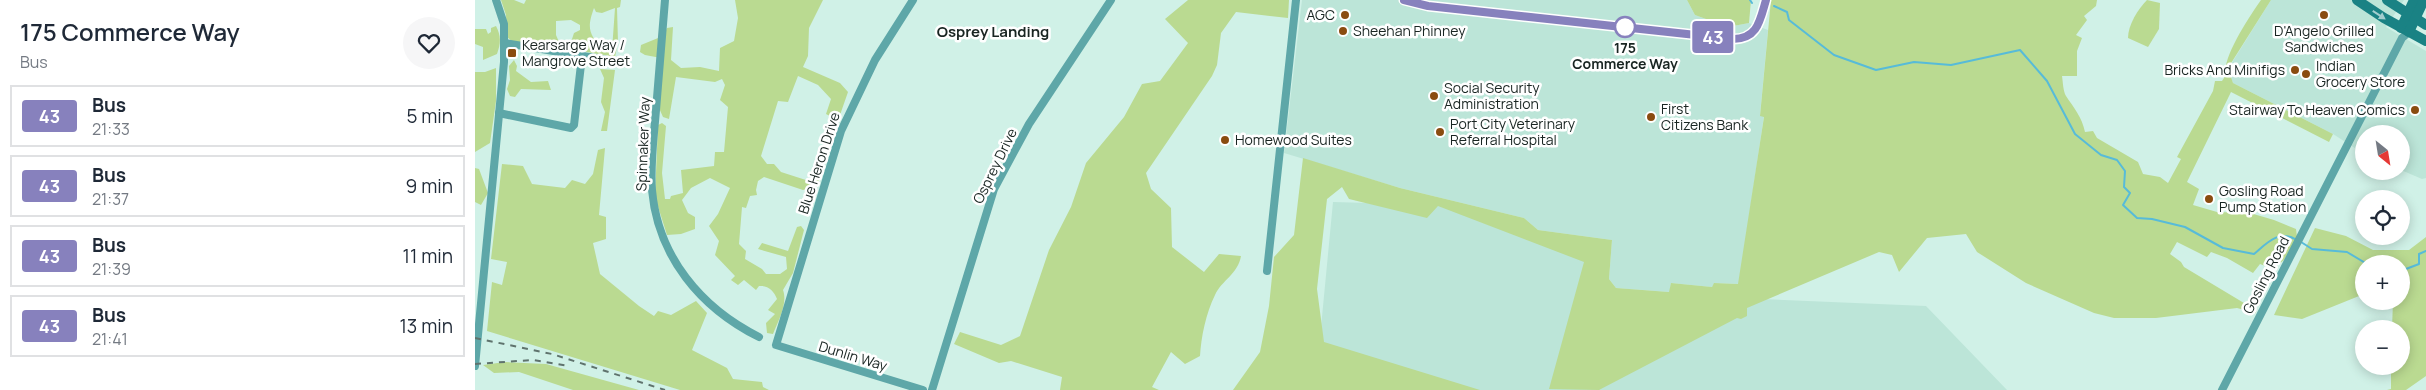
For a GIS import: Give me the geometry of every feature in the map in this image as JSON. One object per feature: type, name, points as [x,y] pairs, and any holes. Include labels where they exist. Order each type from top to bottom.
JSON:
[{"type":"main road","points":[[2357,0],[2404,33],[2426,41]]},
{"type":"main road","points":[[2387,0],[2426,25]]},
{"type":"main road","name":"Gosling Road","points":[[2404,33],[2411,16],[2414,0]]},
{"type":"main road","name":"Gosling Road","points":[[2411,16],[2424,0]]},
{"type":"street","points":[[475,366],[505,43],[503,24],[497,0]]},
{"type":"street","name":"Spinnaker Way","points":[[665,0],[651,178],[657,219],[675,259],[698,293],[721,315],[759,337]]},
{"type":"street","name":"Blue Heron Drive","points":[[776,345],[841,131],[875,60],[913,0]]},
{"type":"street","name":"Osprey Drive","points":[[932,390],[982,223],[997,184],[1029,124],[1111,0]]},
{"type":"street","points":[[1267,271],[1296,0]]},
{"type":"street","points":[[1404,0],[1428,6],[1733,39],[1743,38],[1752,34],[1758,26],[1766,0]]},
{"type":"street","points":[[1762,0],[1762,13]]},
{"type":"street","name":"Gosling Road","points":[[2223,390],[2404,33]]},
{"type":"street","points":[[505,43],[619,62]]},
{"type":"street","points":[[499,113],[571,128],[576,121],[576,102],[582,56]]},
{"type":"street","name":"Dunlin Way","points":[[776,345],[923,390]]},
{"type":"shaded area","points":[[1302,0],[1687,0],[1695,15],[1728,27],[1749,23],[1768,30],[1760,115],[1764,116],[1739,284],[1715,283],[1712,287],[1671,283],[1670,292],[1616,288],[1609,279],[1612,240],[1538,230],[1524,218],[1400,188],[1284,153]]},
{"type":"shaded area","points":[[2271,0],[2404,0],[2386,27],[2426,51],[2426,178],[2422,179],[2410,174],[2410,125],[2355,125],[2355,148],[2333,134],[2233,83],[2228,69]]},
{"type":"shaded area","points":[[1333,202],[1441,205],[1593,257],[1593,292],[1926,306],[2007,390],[1315,390]]},
{"type":"green space","points":[[501,0],[514,0],[524,4],[526,0],[621,0],[620,7],[617,8],[618,42],[615,57],[575,50],[571,42],[574,33],[580,30],[580,25],[571,20],[556,21],[556,35],[562,49],[514,43],[507,37],[506,15]],"holes":[[[594,8],[596,12],[602,13],[615,8],[612,50],[602,51],[592,35],[590,21]]]},
{"type":"green space","points":[[735,0],[823,0],[809,28],[808,56],[803,67],[840,83],[848,92],[840,115],[836,119],[826,114],[831,99],[818,85],[798,76],[788,102],[778,101],[761,156],[767,164],[774,164],[781,172],[809,181],[814,166],[821,168],[818,186],[803,190],[764,177],[758,181],[757,195],[750,196],[746,208],[742,207],[739,244],[746,251],[745,259],[762,269],[766,274],[780,274],[787,269],[786,257],[758,249],[762,243],[788,251],[797,227],[801,226],[804,230],[793,273],[783,290],[783,307],[773,334],[767,333],[766,323],[775,314],[768,310],[777,299],[774,293],[765,286],[759,286],[756,290],[744,280],[738,285],[731,280],[735,276],[715,255],[719,241],[709,226],[718,214],[730,188],[710,178],[691,188],[682,200],[688,213],[695,217],[695,229],[681,234],[667,235],[655,197],[658,125],[662,123],[666,126],[662,173],[665,199],[670,199],[671,196],[683,193],[681,170],[714,166],[715,152],[724,152],[728,107],[720,100],[725,85],[722,79],[715,82],[676,77],[669,119],[663,117],[659,108],[661,58],[645,55],[640,52],[641,45],[663,36],[667,28],[673,27],[671,60],[681,68],[700,67],[719,71],[720,48],[734,41],[738,18]]},
{"type":"green space","points":[[1188,0],[1289,0],[1288,18],[1236,12],[1221,33],[1217,65],[1212,76],[1146,173],[1151,189],[1171,208],[1172,247],[1204,272],[1219,254],[1241,256],[1237,268],[1218,290],[1209,309],[1204,325],[1200,356],[1185,364],[1171,352],[1152,387],[1159,390],[1060,390],[1062,377],[1011,361],[999,363],[954,344],[960,332],[1001,345],[1020,336],[1049,250],[1071,207],[1086,163],[1124,117],[1142,84],[1160,81],[1188,43],[1165,19]]},
{"type":"green space","points":[[1687,0],[1751,0],[1749,23],[1728,27],[1695,15]]},
{"type":"green space","points":[[1771,0],[2097,0],[2096,6],[2084,16],[2087,20],[2076,35],[2082,38],[2077,51],[2077,76],[2062,76],[2065,94],[2080,117],[2085,132],[2093,131],[2097,138],[2138,162],[2143,174],[2160,177],[2168,183],[2181,159],[2177,157],[2213,91],[2215,81],[2222,81],[2226,75],[2228,59],[2238,37],[2261,0],[2271,0],[2228,68],[2233,83],[2333,134],[2329,142],[2231,92],[2187,182],[2199,189],[2193,205],[2217,212],[2250,213],[2296,229],[2297,237],[2284,260],[2273,269],[2260,264],[2253,273],[2227,258],[2211,252],[2207,257],[2177,242],[2170,254],[2181,262],[2184,267],[2254,309],[2256,313],[2237,308],[2156,318],[2114,318],[2094,313],[2026,283],[1977,252],[1966,234],[1927,238],[1899,272],[1892,255],[1879,252],[1747,308],[1747,316],[1741,319],[1737,318],[1599,390],[1549,389],[1584,262],[1438,206],[1427,218],[1349,199],[1342,187],[1327,199],[1317,289],[1324,342],[1480,390],[1233,390],[1260,352],[1269,306],[1274,257],[1294,235],[1303,158],[1400,188],[1524,218],[1538,230],[1612,240],[1609,279],[1616,288],[1669,292],[1671,283],[1712,287],[1714,283],[1738,284],[1764,117],[1760,116]]},
{"type":"green space","points":[[2147,0],[2160,3],[2159,29],[2148,47],[2128,38],[2134,18]]},
{"type":"green space","points":[[496,26],[500,40],[497,54],[483,60],[483,47],[475,44],[475,29],[486,29],[488,34],[491,32],[491,28]]},
{"type":"green space","points":[[514,60],[517,66],[516,71],[531,82],[548,81],[551,90],[521,89],[515,97],[510,96],[507,89],[510,80],[509,66]]},
{"type":"green space","points":[[496,68],[496,101],[490,143],[475,152],[475,72],[485,72]]},
{"type":"green space","points":[[600,69],[615,70],[607,131],[601,131],[605,112],[601,102],[604,78]]},
{"type":"green space","points":[[605,148],[599,215],[606,217],[606,239],[593,243],[600,274],[654,316],[658,311],[671,315],[696,301],[707,313],[692,350],[727,368],[733,379],[762,382],[763,387],[769,390],[680,390],[487,331],[492,282],[502,285],[507,262],[491,259],[502,164],[523,166],[532,184],[565,188],[572,180],[585,184],[593,174],[598,150]]},
{"type":"green space","points":[[475,168],[479,169],[488,193],[481,205],[475,202]]},
{"type":"green space","points":[[2315,228],[2346,236],[2355,241],[2355,245],[2363,245],[2373,250],[2409,250],[2426,237],[2426,376],[2406,390],[2387,390],[2391,389],[2391,375],[2410,375],[2410,320],[2392,320],[2393,310],[2410,310],[2410,255],[2355,255],[2355,298],[2302,319],[2274,315]]},
{"type":"green space","points":[[505,362],[546,364],[639,390],[573,390],[519,372],[494,373],[483,365]]},
{"type":"waterway","points":[[1774,6],[1787,12],[1789,20],[1834,55],[1876,70],[1914,62],[1951,65],[2020,50],[2047,81],[2075,134],[2101,155],[2117,160],[2125,171],[2124,187],[2130,193],[2123,205],[2137,218],[2152,219],[2185,227],[2223,248],[2254,254],[2279,237],[2285,236],[2297,240]]},
{"type":"waterway","points":[[2301,242],[2312,249],[2347,252],[2355,257]]},
{"type":"waterway","points":[[2410,267],[2419,264],[2419,254],[2426,251]]},
{"type":"railway","points":[[475,338],[552,354],[665,390]]},
{"type":"railway","points":[[475,364],[533,360],[569,366]]},
{"type":"bus line","name":"43","points":[[1404,0],[1428,6],[1733,39],[1747,37],[1755,31],[1761,22],[1766,0]]},
{"type":"place","name":"AGC","points":[[1345,15]]},
{"type":"place","name":"D'Angelo Grilled Sandwiches","points":[[2324,15]]},
{"type":"place","name":"175 Commerce Way","points":[[1625,27]]},
{"type":"place","name":"Sheehan Phinney","points":[[1343,31]]},
{"type":"place","name":"Kearsarge Way / Mangrove Street","points":[[512,53]]},
{"type":"place","name":"Bricks And Minifigs","points":[[2295,70]]},
{"type":"place","name":"Indian Grocery Store","points":[[2306,74]]},
{"type":"place","name":"Social Security Administration","points":[[1434,96]]},
{"type":"place","name":"Stairway To Heaven Comics","points":[[2415,110]]},
{"type":"place","name":"First Citizens Bank","points":[[1651,117]]},
{"type":"place","name":"Port City Veterinary Referral Hospital","points":[[1440,132]]},
{"type":"place","name":"Homewood Suites","points":[[1225,140]]},
{"type":"place","name":"Gosling Road Pump Station","points":[[2209,199]]},
{"type":"district","name":"Osprey Landing","points":[[993,32]]}]
